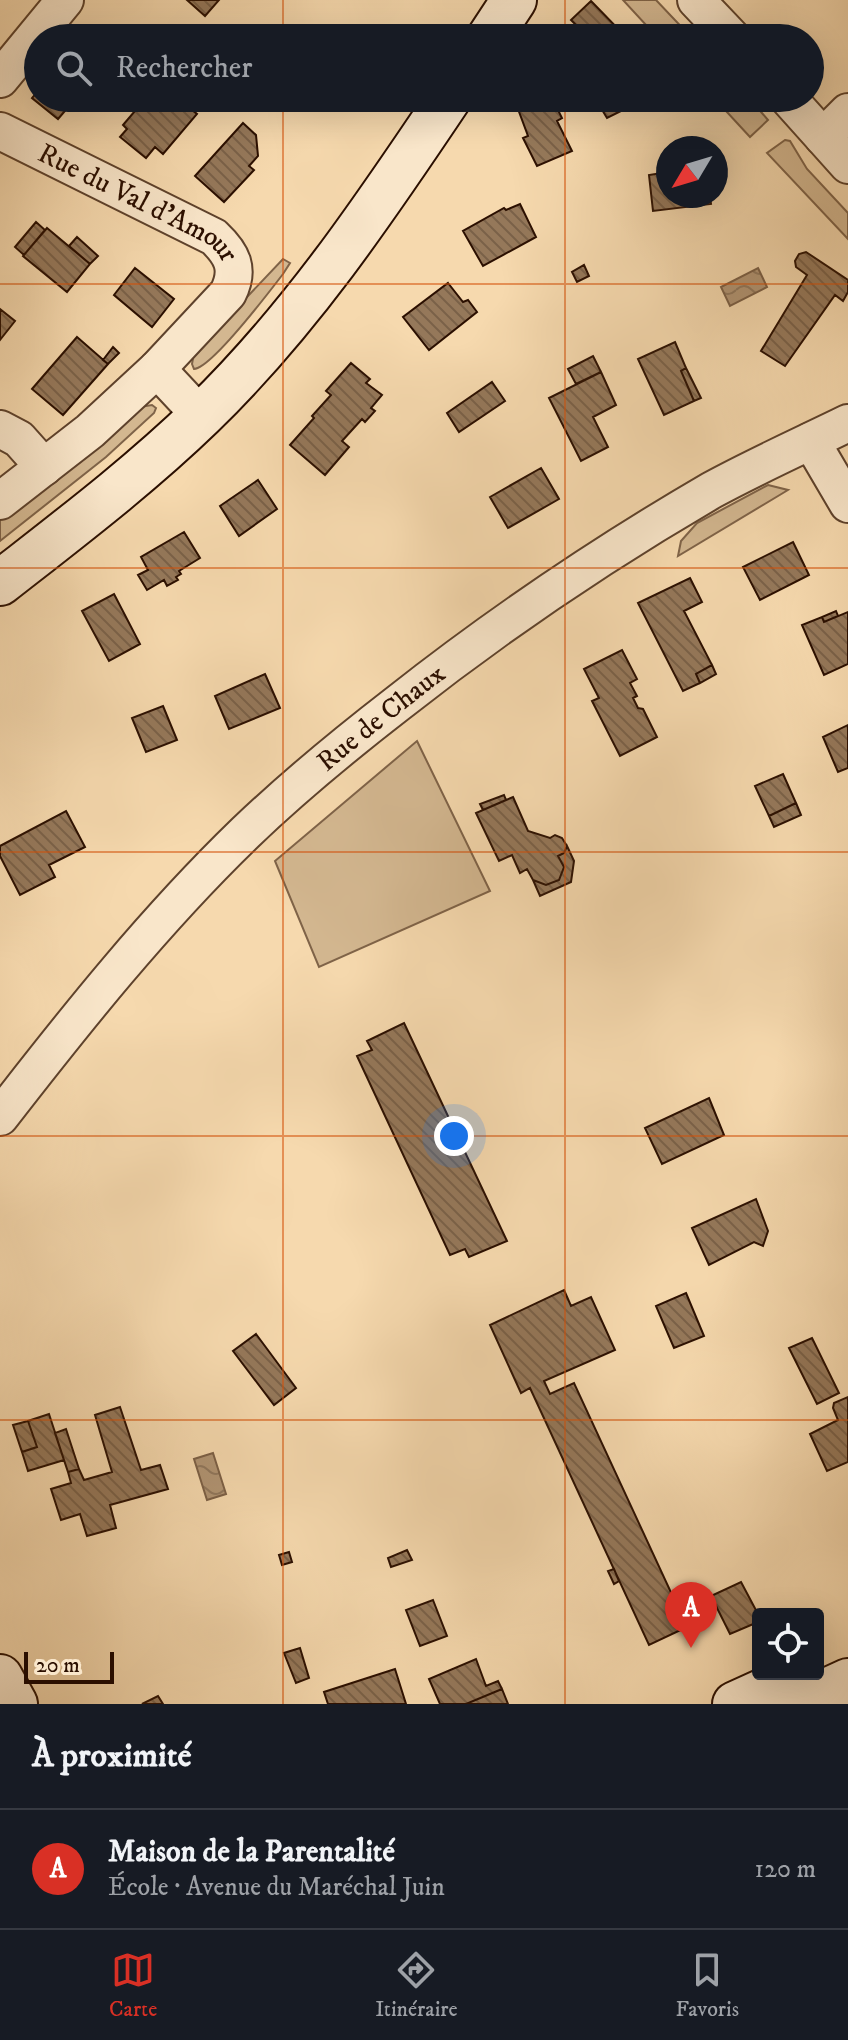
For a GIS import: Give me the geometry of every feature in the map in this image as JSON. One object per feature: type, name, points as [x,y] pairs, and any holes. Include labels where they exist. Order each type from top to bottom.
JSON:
[{"type":"street","points":[[45,24],[65,0]]},
{"type":"street","points":[[498,24],[514,0]]},
{"type":"street","points":[[696,0],[719,24]]},
{"type":"street","points":[[0,79],[24,50]]},
{"type":"street","points":[[0,583],[98,507],[201,416],[311,294],[365,222],[440,112]]},
{"type":"street","points":[[813,112],[836,125],[848,165]]},
{"type":"street","name":"Rue du Val d'Amour","points":[[0,131],[214,237],[224,246],[235,268],[234,281],[228,293],[157,369],[90,431],[0,501]]},
{"type":"street","points":[[157,369],[201,416]]},
{"type":"street","name":"Rue de Chaux","points":[[0,1117],[121,967],[183,896],[246,832],[331,756],[472,644],[615,549],[715,489],[848,423]]},
{"type":"street","points":[[0,429],[19,439],[44,467]]},
{"type":"street","points":[[811,441],[848,504]]},
{"type":"street","points":[[824,1664],[848,1653]]},
{"type":"street","points":[[0,1677],[15,1704]]},
{"type":"street","points":[[735,1704],[788,1680]]},
{"type":"street","points":[[798,1704],[848,1681]]},
{"type":"shaded area","points":[[623,0],[656,0],[679,24],[645,24]]},
{"type":"shaded area","points":[[727,112],[761,112],[768,120],[750,137]]},
{"type":"shaded area","points":[[785,140],[790,141],[807,169],[848,213],[848,239],[767,153]]},
{"type":"shaded area","points":[[283,259],[290,263],[253,312],[214,356],[194,369],[194,353]]},
{"type":"shaded area","points":[[152,405],[156,408],[154,413],[106,457],[0,541],[0,517],[140,407]]},
{"type":"shaded area","points":[[768,485],[788,490],[678,556],[681,541],[697,523]]},
{"type":"shaded area","points":[[417,741],[490,891],[319,967],[275,861]]},
{"type":"water","points":[[758,268],[767,287],[730,306],[721,287]]},
{"type":"water","points":[[213,1453],[226,1494],[207,1500],[194,1459]]},
{"type":"building","points":[[187,0],[219,0],[205,16]]},
{"type":"building","points":[[591,1],[613,24],[575,24],[571,20]]},
{"type":"building","points":[[49,112],[64,112],[58,119]]},
{"type":"building","points":[[134,112],[197,114],[163,154],[155,147],[146,158],[120,137],[127,129],[123,125]]},
{"type":"building","points":[[519,112],[559,112],[562,118],[557,121],[572,151],[537,166],[523,138],[528,136]]},
{"type":"building","points":[[603,112],[619,112],[607,118]]},
{"type":"building","points":[[243,123],[256,135],[258,156],[249,166],[254,170],[224,202],[195,176]]},
{"type":"building","points":[[656,174],[656,208],[678,208],[653,211],[649,175]]},
{"type":"building","points":[[520,204],[536,237],[483,266],[463,231],[504,208],[506,210]]},
{"type":"building","points":[[36,222],[45,230],[24,255],[15,247]]},
{"type":"building","points":[[47,228],[90,264],[67,292],[23,256]]},
{"type":"building","points":[[77,237],[98,256],[90,264],[69,246]]},
{"type":"building","points":[[806,252],[848,280],[848,292],[843,301],[835,295],[785,366],[761,351],[807,275],[796,267],[795,261],[799,254]]},
{"type":"building","points":[[584,265],[589,276],[577,282],[572,272]]},
{"type":"building","points":[[135,268],[174,299],[152,327],[114,295]]},
{"type":"building","points":[[448,283],[463,302],[468,300],[477,312],[429,350],[403,317]]},
{"type":"building","points":[[0,309],[15,321],[0,340]]},
{"type":"building","points":[[77,337],[108,364],[63,415],[32,389]]},
{"type":"building","points":[[675,342],[686,368],[681,371],[694,401],[664,415],[638,359]]},
{"type":"building","points":[[113,347],[119,353],[108,364],[103,360]]},
{"type":"building","points":[[593,356],[601,372],[576,384],[568,369]]},
{"type":"building","points":[[351,363],[370,379],[366,383],[382,395],[371,408],[375,411],[365,422],[362,419],[342,441],[349,447],[325,475],[290,445],[331,395],[326,391]]},
{"type":"building","points":[[686,368],[701,398],[694,401],[681,371]]},
{"type":"building","points":[[601,372],[616,405],[593,417],[608,447],[581,461],[549,398]]},
{"type":"building","points":[[492,382],[505,401],[459,432],[447,413]]},
{"type":"building","points":[[541,468],[559,499],[508,528],[490,497]]},
{"type":"building","points":[[258,480],[277,509],[239,536],[220,506]]},
{"type":"building","points":[[184,532],[200,558],[179,571],[178,580],[167,586],[164,580],[147,590],[138,575],[148,570],[141,557]]},
{"type":"building","points":[[793,542],[809,575],[760,600],[743,567]]},
{"type":"building","points":[[690,578],[702,602],[684,611],[712,665],[696,674],[700,683],[683,691],[638,603]]},
{"type":"building","points":[[114,594],[140,644],[109,661],[82,611]]},
{"type":"building","points":[[836,611],[838,616],[824,622],[822,617]]},
{"type":"building","points":[[848,612],[848,664],[824,675],[802,625],[822,617],[824,622]]},
{"type":"building","points":[[622,650],[637,679],[630,683],[637,696],[633,698],[638,708],[643,709],[657,737],[620,756],[592,701],[599,698],[584,669]]},
{"type":"building","points":[[712,665],[716,674],[700,683],[696,674]]},
{"type":"building","points":[[265,674],[280,708],[229,729],[215,696]]},
{"type":"building","points":[[163,706],[177,740],[146,752],[132,718]]},
{"type":"building","points":[[848,725],[848,768],[838,772],[823,737]]},
{"type":"building","points":[[783,774],[796,803],[769,816],[755,786]]},
{"type":"building","points":[[504,795],[506,800],[483,810],[480,804]]},
{"type":"building","points":[[513,797],[528,831],[550,838],[555,835],[562,838],[567,846],[564,853],[558,856],[564,867],[559,880],[546,885],[533,880],[527,869],[520,873],[512,855],[499,861],[476,813]]},
{"type":"building","points":[[796,803],[801,815],[774,827],[769,816]]},
{"type":"building","points":[[66,811],[85,847],[49,865],[55,877],[20,895],[0,856],[0,846]]},
{"type":"building","points":[[567,846],[574,861],[571,882],[540,896],[533,880],[546,885],[559,880],[564,867],[558,856],[564,853]]},
{"type":"building","points":[[404,1023],[507,1241],[469,1257],[465,1249],[450,1255],[357,1056],[372,1050],[367,1041]]},
{"type":"building","points":[[709,1098],[724,1135],[662,1164],[645,1128]]},
{"type":"building","points":[[756,1199],[768,1231],[763,1246],[754,1242],[709,1265],[692,1228]]},
{"type":"building","points":[[564,1290],[571,1306],[591,1297],[615,1350],[544,1381],[550,1394],[574,1383],[687,1627],[649,1645],[530,1388],[521,1393],[490,1325]]},
{"type":"building","points":[[686,1293],[704,1336],[674,1348],[656,1306]]},
{"type":"building","points":[[256,1334],[296,1388],[274,1405],[233,1351]]},
{"type":"building","points":[[812,1338],[839,1393],[817,1404],[789,1348]]},
{"type":"building","points":[[848,1397],[848,1462],[827,1471],[810,1434],[838,1420],[834,1403]]},
{"type":"building","points":[[120,1407],[141,1470],[160,1465],[168,1489],[110,1505],[116,1528],[87,1536],[80,1514],[61,1520],[51,1489],[71,1483],[68,1472],[79,1469],[84,1480],[112,1472],[95,1415]]},
{"type":"building","points":[[49,1414],[64,1460],[28,1471],[22,1452],[37,1447],[28,1421]]},
{"type":"building","points":[[28,1421],[37,1447],[22,1452],[13,1425]]},
{"type":"building","points":[[66,1429],[79,1469],[68,1472],[55,1433]]},
{"type":"building","points":[[407,1550],[412,1560],[391,1567],[388,1558]]},
{"type":"building","points":[[289,1552],[292,1562],[282,1565],[279,1555]]},
{"type":"building","points":[[614,1569],[619,1581],[614,1584],[608,1571]]},
{"type":"building","points":[[741,1582],[755,1608],[752,1608],[752,1625],[730,1634],[711,1596]]},
{"type":"building","points":[[433,1600],[447,1636],[420,1646],[406,1610]]},
{"type":"building","points":[[300,1648],[309,1678],[296,1683],[284,1653]]},
{"type":"building","points":[[476,1659],[486,1686],[498,1681],[502,1689],[466,1704],[440,1704],[429,1679]]},
{"type":"building","points":[[395,1669],[406,1704],[328,1704],[324,1692]]},
{"type":"building","points":[[502,1689],[508,1704],[466,1704]]},
{"type":"building","points":[[158,1696],[163,1704],[142,1704]]},
{"type":"place","name":"Maison de la Parentalité","points":[[691,1648]]}]
